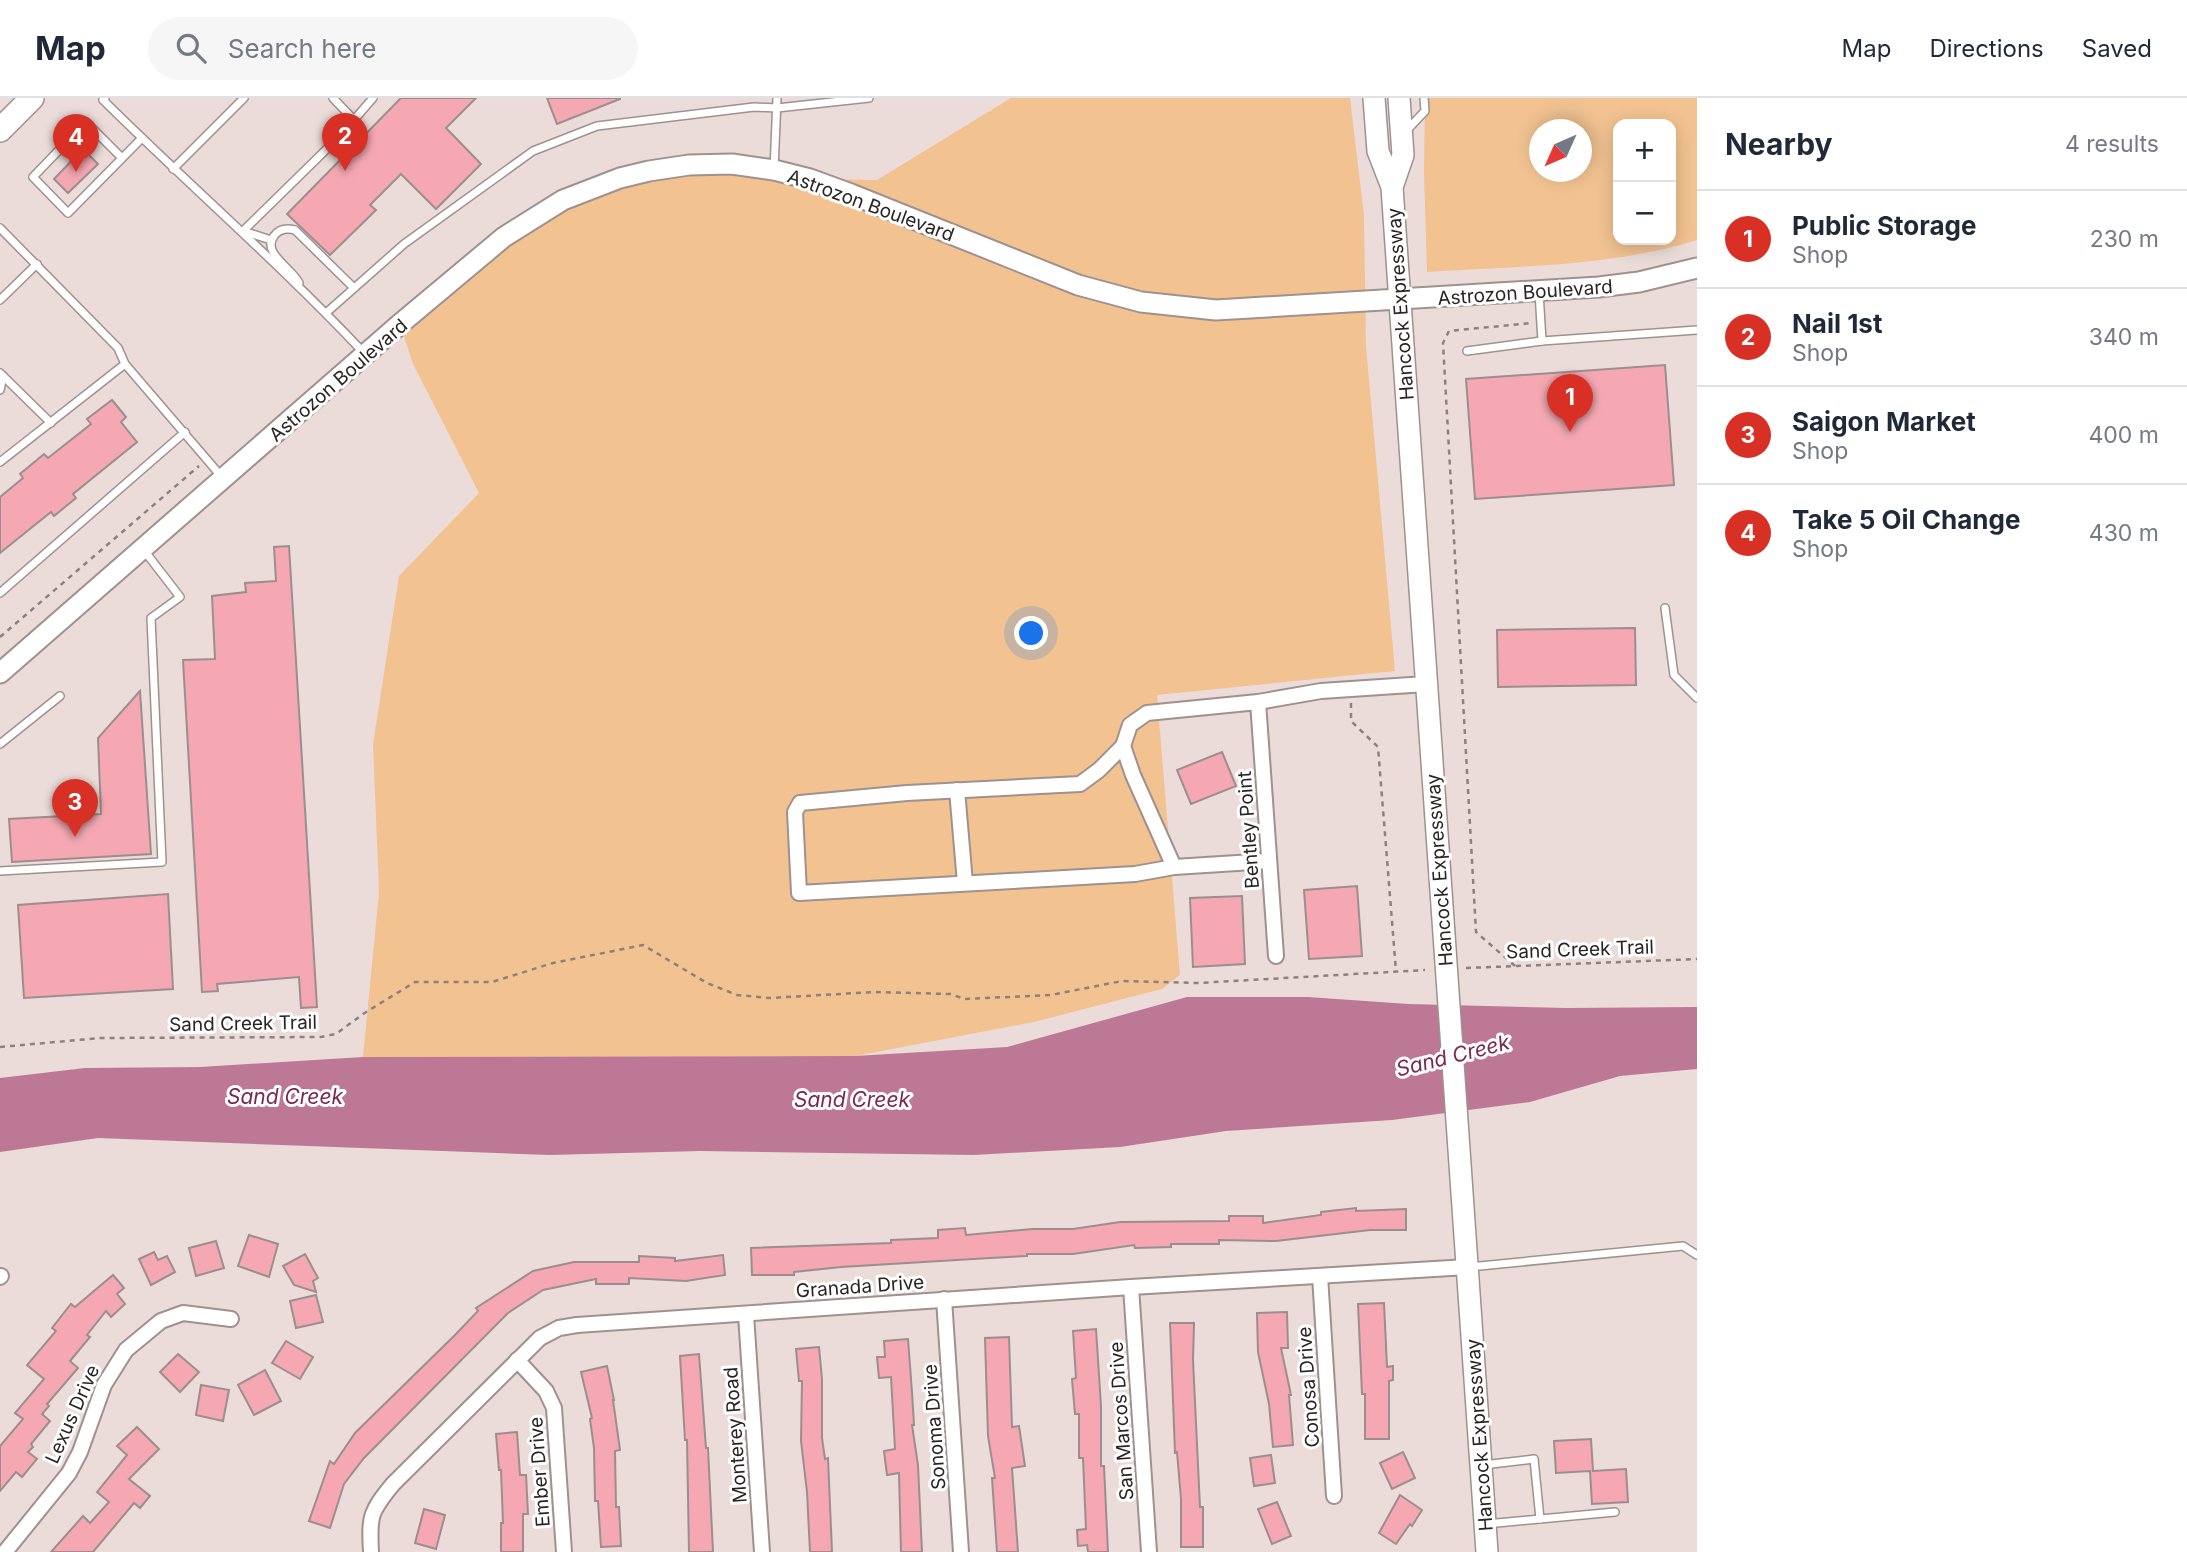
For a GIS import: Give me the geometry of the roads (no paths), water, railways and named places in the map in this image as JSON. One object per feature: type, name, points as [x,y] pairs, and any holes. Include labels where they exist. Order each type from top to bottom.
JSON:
[{"type":"highway","points":[[0,130],[30,101]]},
{"type":"main road","name":"Hancock Expressway","points":[[1374,98],[1378,150],[1392,187],[1487,1552]]},
{"type":"main road","name":"Hancock Expressway","points":[[1392,187],[1403,155],[1399,98]]},
{"type":"main road","name":"Astrozon Boulevard","points":[[0,673],[505,237],[534,216],[592,187],[649,171],[689,165],[732,164],[774,170],[810,179],[851,194],[1079,285],[1141,302],[1216,310],[1538,291],[1639,282],[1697,268]]},
{"type":"street","points":[[1269,861],[1174,867],[1135,874],[799,893],[794,812],[800,803],[957,790],[1080,784],[1123,746],[1130,725],[1147,713],[1258,702],[1321,691],[1426,684]]},
{"type":"street","name":"Bentley Point","points":[[1258,702],[1276,956]]},
{"type":"street","points":[[1123,746],[1174,867]]},
{"type":"street","points":[[957,790],[965,883]]},
{"type":"street","name":"Granada Drive","points":[[371,1552],[369,1528],[374,1507],[393,1484],[540,1338],[559,1328],[944,1299],[1468,1267]]},
{"type":"street","name":"Conosa Drive","points":[[1320,1276],[1334,1496]]},
{"type":"street","name":"San Marcos Drive","points":[[1131,1287],[1149,1552]]},
{"type":"street","name":"Sonoma Drive","points":[[944,1299],[961,1552]]},
{"type":"street","name":"Lexus Drive","points":[[5,1552],[69,1473],[80,1452],[104,1385],[125,1350],[161,1321],[183,1313],[231,1320]]},
{"type":"street","name":"Monterey Road","points":[[746,1315],[762,1552]]},
{"type":"street","name":"Ember Drive","points":[[517,1360],[546,1391],[554,1408],[564,1552]]},
{"type":"lane","points":[[105,98],[103,100],[173,169],[243,231],[366,355]]},
{"type":"lane","points":[[332,98],[354,120]]},
{"type":"lane","points":[[774,170],[777,98]]},
{"type":"lane","points":[[326,313],[404,244],[533,151],[597,126],[754,107],[777,108],[869,98]]},
{"type":"lane","points":[[1402,136],[1425,111],[1424,98]]},
{"type":"lane","points":[[243,231],[354,120],[370,99]]},
{"type":"lane","points":[[173,169],[239,100]]},
{"type":"lane","points":[[122,158],[86,122],[33,177],[68,213],[142,138]]},
{"type":"lane","points":[[0,228],[118,348],[125,364],[224,479]]},
{"type":"lane","points":[[303,290],[296,276],[276,257],[271,248],[271,240],[276,233],[287,228],[295,230],[354,288]]},
{"type":"lane","points":[[243,231],[271,240]]},
{"type":"lane","points":[[0,300],[37,264]]},
{"type":"lane","points":[[1538,291],[1542,341]]},
{"type":"lane","points":[[1467,351],[1542,341],[1697,330]]},
{"type":"lane","points":[[0,462],[125,364]]},
{"type":"lane","points":[[2,374],[51,423]]},
{"type":"lane","points":[[0,390],[2,374]]},
{"type":"lane","points":[[0,593],[185,432]]},
{"type":"lane","points":[[0,871],[162,862],[151,618],[180,597],[142,549]]},
{"type":"lane","points":[[1665,608],[1674,675],[1697,698]]},
{"type":"lane","points":[[0,744],[60,696]]},
{"type":"lane","points":[[1468,1267],[1683,1246],[1697,1255]]},
{"type":"lane","points":[[1481,1465],[1534,1460],[1540,1519]]},
{"type":"lane","points":[[1485,1524],[1615,1512]]},
{"type":"water","name":"Sand Creek","points":[[1187,997],[1308,997],[1408,1004],[1566,1008],[1697,1007],[1697,1069],[1620,1076],[1530,1102],[1392,1120],[1226,1131],[1120,1147],[974,1155],[700,1151],[549,1155],[98,1138],[0,1152],[0,1078],[85,1068],[200,1067],[363,1057],[855,1056],[1007,1047]]},
{"type":"place","name":"Nail 1st","points":[[345,171]]},
{"type":"place","name":"Take 5 Oil Change","points":[[76,172]]},
{"type":"place","name":"Public Storage","points":[[1570,432]]},
{"type":"place","name":"Saigon Market","points":[[75,837]]}]
